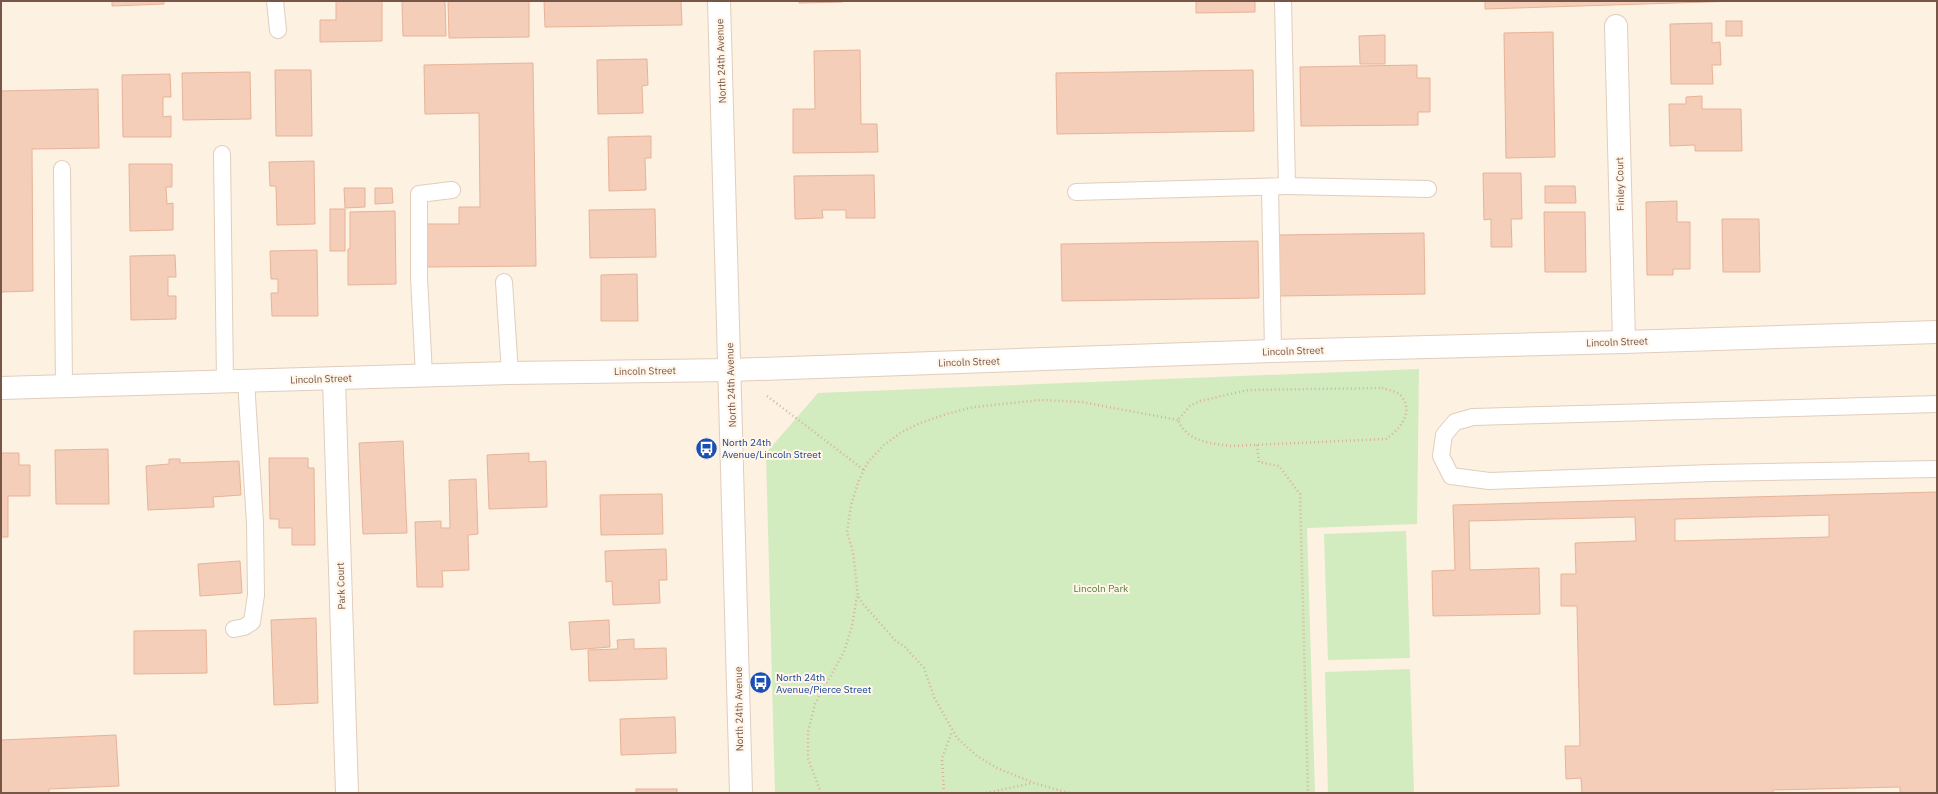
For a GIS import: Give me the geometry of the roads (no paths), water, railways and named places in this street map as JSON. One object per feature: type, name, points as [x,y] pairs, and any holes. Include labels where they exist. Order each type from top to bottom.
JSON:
[{"type":"street","name":"North 24th Avenue","points":[[719,1],[731,370],[741,793]]},
{"type":"street","name":"Finley Court","points":[[1616,26],[1624,342]]},
{"type":"street","name":"Lincoln Street","points":[[1,388],[510,373],[731,370],[1273,351],[1937,332]]},
{"type":"street","name":"Park Court","points":[[334,379],[347,793]]},
{"type":"lane","points":[[275,1],[278,30]]},
{"type":"lane","points":[[1283,1],[1287,186]]},
{"type":"lane","points":[[222,154],[224,382]]},
{"type":"lane","points":[[62,169],[64,387]]},
{"type":"lane","points":[[1076,192],[1287,186],[1428,189]]},
{"type":"lane","points":[[1270,187],[1273,351]]},
{"type":"lane","points":[[424,376],[419,276],[419,194],[452,190]]},
{"type":"lane","points":[[504,282],[510,373]]},
{"type":"lane","points":[[234,629],[244,627],[252,622],[256,595],[255,523],[246,381]]},
{"type":"lane","points":[[1937,404],[1473,417],[1455,422],[1444,435],[1441,456],[1451,476],[1489,481],[1712,473],[1937,469]]},
{"type":"place","name":"North 24th Avenue/Lincoln Street","points":[[706,448]]},
{"type":"place","name":"North 24th Avenue/Pierce Street","points":[[761,683]]},
{"type":"park label","name":"Lincoln Park","points":[[1101,588]]}]
